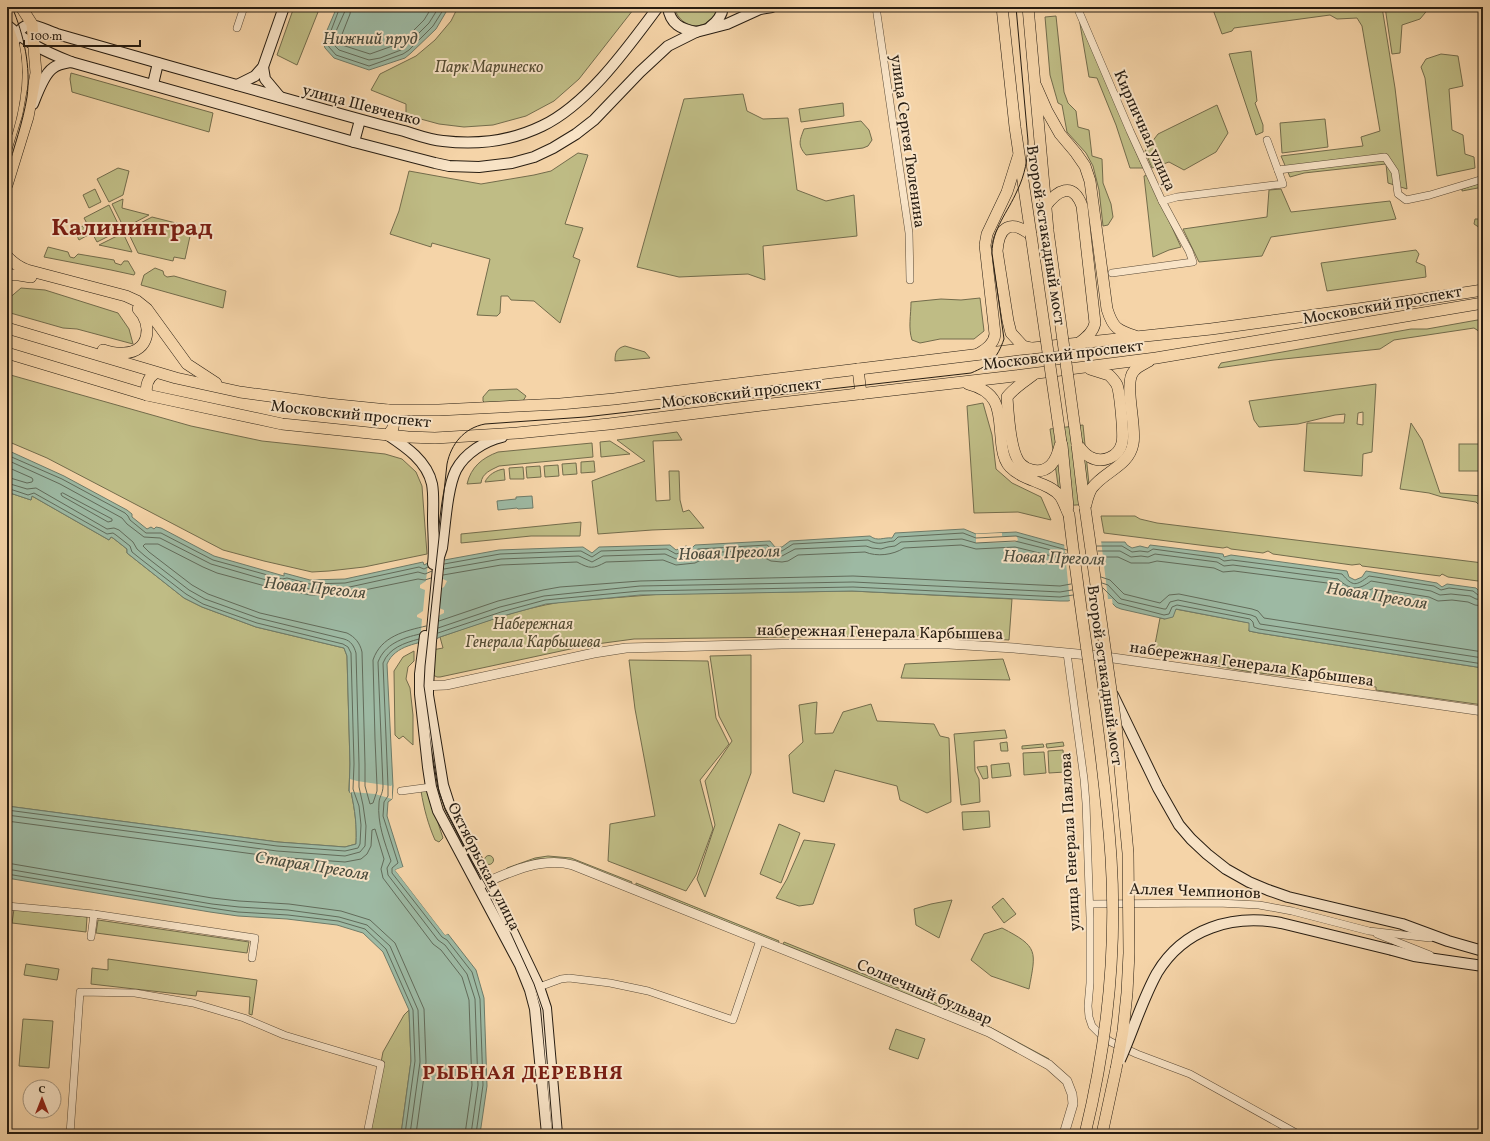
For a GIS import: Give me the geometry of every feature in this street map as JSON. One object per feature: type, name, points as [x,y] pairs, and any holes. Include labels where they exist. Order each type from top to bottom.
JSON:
[{"type":"main road","points":[[21,7],[32,24],[36,73],[28,117]]},
{"type":"main road","points":[[237,85],[255,76],[263,67],[284,7]]},
{"type":"main road","name":"улица Шевченко","points":[[32,24],[57,34],[360,120],[442,141],[478,142],[507,138],[525,133],[560,116],[579,102],[624,51],[658,7]]},
{"type":"main road","points":[[668,7],[671,18],[678,26],[683,29],[696,32]]},
{"type":"main road","points":[[708,29],[716,23],[721,16],[723,7]]},
{"type":"main road","points":[[747,7],[760,10]]},
{"type":"main road","points":[[7,25],[17,34],[34,45],[72,62],[354,142],[449,166],[479,167],[512,163],[534,157],[554,148],[594,120],[655,57],[668,46],[696,32],[726,24],[760,10],[772,7]]},
{"type":"main road","name":"Второй эстакадный мост","points":[[1002,7],[1019,155],[1062,442],[1069,515],[1103,773],[1111,859],[1112,944],[1106,1019],[1098,1075],[1085,1134]]},
{"type":"main road","name":"Второй эстакадный мост","points":[[1028,7],[1048,231],[1111,690],[1126,830],[1129,946],[1127,993],[1123,1031],[1102,1134]]},
{"type":"main road","points":[[14,45],[17,34],[20,30],[25,26],[32,24]]},
{"type":"main road","points":[[7,25],[14,45],[17,77],[11,118],[7,132]]},
{"type":"main road","points":[[7,186],[28,117],[38,91],[51,70],[55,67],[72,62]]},
{"type":"main road","points":[[153,84],[158,63]]},
{"type":"main road","points":[[263,67],[266,79],[280,97]]},
{"type":"main road","points":[[1036,86],[1047,111],[1060,134],[1085,166],[1090,182],[1107,309],[1110,319],[1120,331],[1140,337]]},
{"type":"main road","points":[[354,142],[360,120]]},
{"type":"main road","points":[[977,355],[988,347],[994,340],[995,334],[985,245],[987,234],[1007,192],[1019,155]]},
{"type":"main road","points":[[1046,207],[1051,199],[1066,190],[1073,192],[1079,198],[1082,206],[1095,323],[1094,329],[1078,344]]},
{"type":"main road","points":[[1031,235],[1016,226],[1007,227],[1002,231],[998,239],[997,251],[1011,333],[1022,346],[1033,348]]},
{"type":"main road","points":[[7,256],[20,267],[27,270],[126,296],[137,301],[147,309],[187,364],[226,389]]},
{"type":"main road","points":[[7,275],[19,274],[124,302],[135,306],[146,320],[148,328],[145,341],[134,351],[124,353],[111,352],[88,346],[77,348]]},
{"type":"main road","name":"Московский проспект","points":[[7,328],[156,373],[226,389],[293,399],[388,410],[487,408],[560,404],[1033,348],[1140,337],[1317,314],[1483,290]]},
{"type":"main road","name":"Московский проспект","points":[[7,354],[147,396],[282,424],[408,437],[435,438],[517,433],[609,424],[1035,374],[1156,358],[1483,303]]},
{"type":"main road","points":[[1317,314],[1322,320],[1319,330]]},
{"type":"main road","points":[[1077,444],[1086,455],[1097,460],[1108,459],[1117,453],[1123,440],[1126,408],[1133,372],[1142,364],[1156,358]]},
{"type":"main road","points":[[1077,368],[1096,370],[1109,374],[1117,386],[1126,408],[1134,436],[1131,450],[1121,464],[1093,487],[1088,496],[1085,508]]},
{"type":"main road","points":[[858,369],[861,394]]},
{"type":"main road","points":[[147,396],[146,390],[148,382],[150,377],[156,373]]},
{"type":"main road","points":[[1035,374],[1020,384],[1007,397],[1012,440],[1016,458],[1021,464],[1029,469],[1036,471],[1046,469],[1054,462],[1062,442]]},
{"type":"main road","points":[[961,383],[981,388],[992,396],[996,402],[1003,450],[1009,466],[1019,474],[1054,491],[1063,501],[1069,515]]},
{"type":"main road","points":[[388,410],[394,420],[393,428],[388,435]]},
{"type":"main road","name":"Октябрьская улица","points":[[436,557],[442,548],[451,486],[456,469],[471,453],[490,440],[517,433]]},
{"type":"main road","name":"Октябрьская улица","points":[[388,435],[407,448],[420,461],[428,472],[432,484],[436,557],[424,686],[426,751],[431,787],[438,811],[520,965],[530,990],[535,1009],[547,1134]]},
{"type":"main road","name":"Октябрьская улица","points":[[424,686],[428,695],[443,785],[450,807],[539,987],[546,1008],[557,1134]]},
{"type":"main road","points":[[1111,690],[1170,809],[1191,839],[1216,862],[1237,876],[1288,897],[1402,924],[1448,941]]},
{"type":"main road","points":[[1116,1069],[1150,987],[1161,967],[1175,951],[1188,940],[1222,924],[1239,921],[1264,920],[1414,956],[1441,960]]},
{"type":"main road","name":"Аллея Чемпионов","points":[[1448,941],[1483,951]]},
{"type":"main road","name":"Аллея Чемпионов","points":[[1441,960],[1483,966]]},
{"type":"street","points":[[237,28],[244,7]]},
{"type":"street","name":"улица Сергея Тюленина","points":[[876,7],[909,234],[910,280]]},
{"type":"street","name":"Кирпичная улица","points":[[1077,7],[1130,131],[1162,201],[1189,251],[1193,262],[1112,273]]},
{"type":"street","points":[[1162,201],[1177,197],[1283,184],[1267,140]]},
{"type":"street","points":[[1278,170],[1385,157],[1395,172],[1398,194],[1406,200],[1430,195],[1483,179]]},
{"type":"street","name":"набережная Генерала Карбышева","points":[[424,686],[446,685],[594,653],[632,648],[782,644],[949,644],[1067,653],[1140,661],[1483,711]]},
{"type":"street","name":"улица Генерала Павлова","points":[[1067,653],[1084,779],[1090,904],[1090,983],[1088,1006],[1092,1026],[1111,1042],[1137,1054],[1190,1074],[1298,1134]]},
{"type":"street","points":[[400,791],[431,787]]},
{"type":"street","name":"Солнечный бульвар","points":[[478,886],[539,863],[555,862],[567,864],[975,1026],[1049,1065],[1067,1081],[1070,1085],[1073,1104],[1064,1134]]},
{"type":"street","name":"Аллея Чемпионов","points":[[1090,904],[1218,903],[1258,906],[1292,911],[1370,931],[1441,960]]},
{"type":"street","points":[[7,906],[94,914],[255,938],[252,958]]},
{"type":"street","points":[[91,937],[94,914]]},
{"type":"street","name":"Аллея Чемпионов","points":[[1370,931],[1405,934],[1448,941]]},
{"type":"street","points":[[539,987],[561,979],[569,978],[610,983],[648,990],[733,1020],[760,940]]},
{"type":"street","points":[[70,1134],[80,992],[135,994],[193,1003],[244,1018],[284,1034],[381,1064],[367,1134]]},
{"type":"green space","points":[[294,7],[320,7],[297,65],[277,55]]},
{"type":"green space","name":"Парк Маринеско","points":[[458,7],[634,7],[579,79],[554,101],[526,116],[493,125],[464,127],[439,124],[406,115],[406,104],[371,90],[380,74],[416,56],[435,40],[451,21]]},
{"type":"green space","points":[[674,7],[718,7],[709,21],[703,25],[696,26],[689,25],[683,21]]},
{"type":"green space","points":[[1212,7],[1382,7],[1395,88],[1407,189],[1388,183],[1386,164],[1304,173],[1290,177],[1281,156],[1363,146],[1361,137],[1380,131],[1362,26],[1357,18],[1337,19],[1330,15],[1234,28],[1232,31],[1222,34]]},
{"type":"green space","points":[[1385,7],[1430,7],[1420,19],[1402,25],[1400,53],[1392,54]]},
{"type":"green space","points":[[1056,16],[1064,92],[1068,103],[1076,111],[1078,127],[1089,130],[1092,156],[1102,159],[1103,183],[1111,204],[1113,217],[1108,225],[1103,226],[1099,190],[1093,166],[1086,153],[1067,132],[1062,105],[1058,103],[1050,75],[1045,17]]},
{"type":"green space","points":[[1079,18],[1143,168],[1130,168],[1116,125],[1097,78],[1089,77]]},
{"type":"green space","points":[[1251,51],[1257,101],[1255,103],[1263,125],[1263,132],[1256,135],[1229,54]]},
{"type":"green space","points":[[1441,54],[1458,56],[1463,86],[1449,89],[1452,130],[1463,135],[1465,154],[1474,157],[1475,168],[1437,176],[1425,78],[1421,67],[1426,59]]},
{"type":"green space","points":[[71,73],[213,113],[209,132],[72,92],[70,79]]},
{"type":"green space","points":[[743,94],[747,111],[763,119],[788,118],[797,190],[826,201],[854,195],[857,236],[763,246],[765,280],[748,274],[679,277],[637,267],[684,99]]},
{"type":"green space","points":[[843,103],[844,116],[801,122],[799,109]]},
{"type":"green space","points":[[1217,105],[1228,133],[1216,152],[1184,170],[1169,162],[1152,168],[1145,151],[1158,134]]},
{"type":"green space","points":[[1325,119],[1328,147],[1282,153],[1280,123]]},
{"type":"green space","points":[[861,121],[869,130],[872,140],[868,146],[863,148],[806,155],[801,148],[800,142],[804,129]]},
{"type":"green space","points":[[578,153],[588,155],[565,224],[583,228],[573,257],[580,260],[560,323],[534,301],[511,300],[508,296],[501,296],[500,313],[497,316],[477,315],[490,259],[432,243],[431,247],[390,234],[399,211],[409,171],[481,184],[551,171]]},
{"type":"green space","points":[[118,168],[129,171],[123,195],[109,202],[97,179]]},
{"type":"green space","points":[[1148,175],[1181,247],[1169,250],[1153,257],[1144,176]]},
{"type":"green space","points":[[1483,182],[1483,187],[1462,191],[1462,189]]},
{"type":"green space","points":[[95,189],[101,202],[89,208],[83,195]]},
{"type":"green space","points":[[1281,189],[1291,212],[1390,201],[1396,219],[1271,237],[1262,256],[1199,262],[1183,229],[1267,217],[1269,190]]},
{"type":"green space","points":[[123,199],[122,208],[149,215],[124,228],[112,204]]},
{"type":"green space","points":[[109,205],[121,230],[97,242],[84,218]]},
{"type":"green space","points":[[152,217],[192,227],[185,259],[174,257],[173,261],[138,253],[127,230]]},
{"type":"green space","points":[[1475,219],[1481,219],[1483,222],[1483,230],[1474,224]]},
{"type":"green space","points":[[83,226],[88,235],[79,240],[74,230]]},
{"type":"green space","points":[[123,233],[132,252],[99,245]]},
{"type":"green space","points":[[48,247],[68,252],[70,257],[74,258],[78,254],[114,260],[115,263],[121,265],[124,261],[128,261],[135,273],[134,275],[44,257]]},
{"type":"green space","points":[[1416,250],[1419,254],[1416,262],[1425,266],[1426,277],[1327,291],[1321,263]]},
{"type":"green space","points":[[155,268],[163,271],[164,275],[167,277],[174,276],[226,291],[223,308],[141,285],[144,275]]},
{"type":"green space","points":[[21,288],[45,290],[118,313],[129,329],[133,344],[77,329],[63,328],[7,312],[7,300]]},
{"type":"green space","points":[[980,298],[984,331],[974,339],[940,339],[920,343],[912,340],[910,326],[911,302],[941,299],[961,300]]},
{"type":"green space","points":[[1483,319],[1483,334],[1474,328],[1394,340],[1380,349],[1274,360],[1218,368],[1221,363],[1411,329],[1427,329]]},
{"type":"green space","points":[[625,346],[645,352],[650,358],[615,361],[617,351]]},
{"type":"green space","points":[[7,374],[191,426],[262,441],[385,454],[402,459],[416,472],[422,486],[427,554],[364,567],[312,572],[223,550],[47,458],[7,441]]},
{"type":"green space","points":[[1376,384],[1372,452],[1363,454],[1362,476],[1304,471],[1307,423],[1344,423],[1345,414],[1298,424],[1259,427],[1254,420],[1249,401]],"holes":[[[1363,412],[1363,425],[1357,424],[1358,413]]]},
{"type":"green space","points":[[517,389],[526,396],[523,401],[485,403],[483,401],[483,397],[489,390]]},
{"type":"green space","points":[[983,403],[992,435],[996,469],[1012,483],[1041,497],[1051,520],[1018,512],[974,513],[967,406]]},
{"type":"green space","points":[[1411,423],[1422,440],[1440,493],[1483,496],[1483,509],[1476,502],[1400,489]]},
{"type":"green space","points":[[1083,425],[1091,504],[1061,506],[1050,429]]},
{"type":"green space","points":[[677,432],[682,440],[653,441],[656,501],[670,500],[669,471],[679,471],[680,500],[683,512],[689,510],[704,528],[598,534],[592,481],[645,461],[617,440]]},
{"type":"green space","points":[[610,441],[630,454],[601,457],[600,442]]},
{"type":"green space","points":[[592,443],[593,457],[499,466],[485,474],[481,483],[467,484],[474,468],[482,460],[498,452]]},
{"type":"green space","points":[[1459,444],[1483,444],[1483,471],[1459,471]]},
{"type":"green space","points":[[594,461],[595,472],[581,473],[581,462]]},
{"type":"green space","points":[[576,463],[577,474],[563,475],[562,464]]},
{"type":"green space","points":[[558,465],[559,476],[545,477],[544,466]]},
{"type":"green space","points":[[540,466],[541,477],[527,478],[526,467]]},
{"type":"green space","points":[[523,467],[524,479],[510,479],[509,468]]},
{"type":"green space","points":[[504,469],[505,480],[485,482],[493,473]]},
{"type":"green space","points":[[7,492],[31,500],[32,496],[109,540],[111,537],[113,538],[127,549],[127,553],[184,598],[202,607],[256,627],[344,648],[347,656],[350,764],[349,791],[351,792],[355,812],[356,844],[345,847],[278,842],[7,806]]},
{"type":"green space","points":[[1101,516],[1135,516],[1140,519],[1157,523],[1483,563],[1483,579],[1478,581],[1448,577],[1442,574],[1440,576],[1362,566],[1360,564],[1352,565],[1273,554],[1268,551],[1263,553],[1231,549],[1227,547],[1223,548],[1104,533]]},
{"type":"green space","points":[[581,522],[580,536],[531,536],[461,543],[461,534]]},
{"type":"green space","name":"Набережная Генерала Карбышева","points":[[852,591],[1012,599],[1009,640],[931,636],[634,639],[589,645],[440,677],[433,675],[432,650],[443,648],[440,637],[530,608],[561,602],[662,594]]},
{"type":"green space","points":[[1175,609],[1250,623],[1249,631],[1259,633],[1483,668],[1483,705],[1376,690],[1376,687],[1251,672],[1153,655],[1160,618],[1165,619]]},
{"type":"green space","points":[[414,651],[414,661],[408,667],[406,679],[410,688],[413,715],[413,745],[403,736],[399,739],[395,735],[394,671],[403,657]]},
{"type":"green space","points":[[751,655],[751,773],[705,897],[697,879],[715,825],[705,781],[732,741],[719,716],[710,656]]},
{"type":"green space","points":[[1003,659],[1010,680],[901,678],[905,664]]},
{"type":"green space","points":[[629,660],[708,661],[716,718],[729,744],[700,780],[713,829],[696,875],[686,891],[608,861],[610,824],[655,816],[635,709]]},
{"type":"green space","points":[[817,702],[815,734],[833,733],[843,712],[871,704],[877,721],[934,724],[940,736],[949,738],[951,802],[927,813],[900,800],[897,786],[835,770],[824,802],[793,793],[789,755],[803,742],[799,705]]},
{"type":"green space","points":[[1005,730],[1007,738],[974,741],[975,771],[979,779],[980,802],[961,805],[954,734]]},
{"type":"green space","points":[[1007,742],[1008,751],[1001,751],[1000,743]]},
{"type":"green space","points":[[1063,742],[1064,746],[1047,748],[1046,744]]},
{"type":"green space","points":[[1043,744],[1044,747],[1022,749],[1022,746]]},
{"type":"green space","points":[[1063,750],[1065,772],[1049,773],[1048,751]]},
{"type":"green space","points":[[1044,752],[1046,773],[1024,775],[1023,753]]},
{"type":"green space","points":[[1009,763],[1011,776],[992,778],[991,765]]},
{"type":"green space","points":[[987,766],[988,778],[983,779],[977,767]]},
{"type":"green space","points":[[427,790],[443,838],[439,842],[435,840],[423,804],[421,791]]},
{"type":"green space","points":[[989,811],[990,827],[963,830],[962,812]]},
{"type":"green space","points":[[779,824],[800,833],[781,883],[760,874]]},
{"type":"green space","points":[[804,840],[835,844],[813,904],[799,906],[776,898],[787,879]]},
{"type":"green space","points":[[489,855],[494,860],[489,865],[484,860]]},
{"type":"green space","points":[[548,856],[571,858],[632,882],[631,884],[562,858],[537,859],[506,869],[535,858]]},
{"type":"green space","points":[[636,883],[779,941],[778,943],[636,885]]},
{"type":"green space","points":[[1003,898],[1016,914],[1004,923],[992,907]]},
{"type":"green space","points":[[952,900],[939,938],[916,925],[914,909]]},
{"type":"green space","points":[[14,909],[87,917],[86,932],[12,923]]},
{"type":"green space","points":[[98,920],[249,942],[247,953],[96,933]]},
{"type":"green space","points":[[1002,928],[1023,940],[1032,951],[1033,966],[1029,989],[991,976],[971,960],[984,934]]},
{"type":"green space","points":[[784,942],[973,1018],[1049,1059],[1048,1061],[974,1021],[783,944]]},
{"type":"green space","points":[[108,959],[257,980],[252,1015],[249,1014],[250,997],[197,991],[196,996],[91,984],[92,968],[108,970]]},
{"type":"green space","points":[[26,964],[59,969],[57,980],[24,975]]},
{"type":"green space","points":[[409,1010],[411,1061],[401,1134],[367,1134],[383,1052],[404,1015]]},
{"type":"green space","points":[[23,1019],[53,1021],[49,1068],[19,1066]]},
{"type":"green space","points":[[896,1029],[925,1039],[918,1059],[889,1049]]},
{"type":"water","name":"Нижний пруд","points":[[337,7],[449,7],[436,29],[405,58],[369,70],[334,58],[325,48],[323,42],[325,35]]},
{"type":"water","points":[[7,450],[64,476],[127,510],[132,514],[132,517],[147,529],[151,527],[154,529],[156,527],[161,528],[214,556],[284,576],[284,573],[310,580],[345,579],[423,562],[424,565],[499,550],[583,547],[592,553],[599,547],[670,545],[676,550],[686,546],[692,548],[695,545],[770,541],[775,547],[782,547],[790,541],[870,536],[876,539],[881,539],[892,538],[895,533],[964,529],[976,534],[1016,532],[1067,546],[1099,542],[1125,542],[1132,548],[1140,546],[1148,548],[1150,545],[1223,554],[1224,557],[1231,555],[1347,571],[1349,577],[1355,580],[1362,577],[1366,571],[1437,583],[1442,587],[1447,584],[1476,588],[1479,591],[1483,591],[1483,668],[1259,633],[1249,631],[1249,623],[1176,609],[1173,617],[1165,619],[1116,607],[1101,592],[1068,601],[852,591],[640,595],[546,604],[503,616],[436,639],[408,646],[396,653],[387,664],[393,786],[392,799],[388,802],[387,816],[403,867],[395,870],[445,935],[448,934],[476,970],[484,998],[487,1086],[480,1134],[401,1134],[411,1061],[409,1010],[383,952],[363,933],[337,925],[287,919],[238,916],[7,878],[7,806],[278,842],[345,847],[356,844],[356,824],[354,805],[351,792],[350,793],[349,791],[350,764],[347,656],[344,648],[256,627],[202,607],[184,598],[127,553],[127,549],[113,538],[111,537],[109,540],[32,496],[31,500],[7,492]]},
{"type":"water","points":[[532,496],[533,508],[498,510],[497,501],[516,499],[516,497]]},
{"type":"pier","points":[[1002,533],[1002,536],[1016,536],[1018,540],[1015,542],[976,543],[976,534]]},
{"type":"pier","points":[[1101,540],[1108,599],[1112,599],[1113,607],[1100,594],[1096,593],[1090,597],[1070,602],[1064,543]]},
{"type":"pier","points":[[445,560],[443,579],[447,581],[442,588],[439,608],[444,610],[444,613],[438,616],[436,639],[420,643],[422,619],[417,617],[417,615],[423,611],[425,590],[420,588],[420,585],[426,581],[428,563]]},
{"type":"pier","points":[[350,779],[392,785],[392,799],[375,794],[350,793]]},
{"type":"pier","points":[[403,867],[405,869],[398,871],[448,934],[445,935],[395,870]]},
{"type":"tram line","points":[[7,172],[23,116],[28,86],[26,51],[12,7]]},
{"type":"tram line","points":[[553,1134],[543,1010],[534,984],[502,914],[472,861],[445,808],[439,792],[424,686],[447,464],[449,457],[455,444],[465,433],[485,424],[585,417],[971,373],[988,364],[999,352],[1004,339],[992,253],[993,244],[1001,221],[1020,185],[1026,166],[1027,154],[1028,141],[1016,7]]},
{"type":"district","name":"Калининград","points":[[132,227]]},
{"type":"district","name":"РЫБНАЯ ДЕРЕВНЯ","points":[[523,1072]]},
{"type":"water label","name":"Новая Преголя","points":[[729,552]]},
{"type":"water label","name":"Новая Преголя","points":[[1054,557]]},
{"type":"water label","name":"Новая Преголя","points":[[315,587]]},
{"type":"water label","name":"Новая Преголя","points":[[1377,595]]},
{"type":"water label","name":"Старая Преголя","points":[[312,865]]}]
